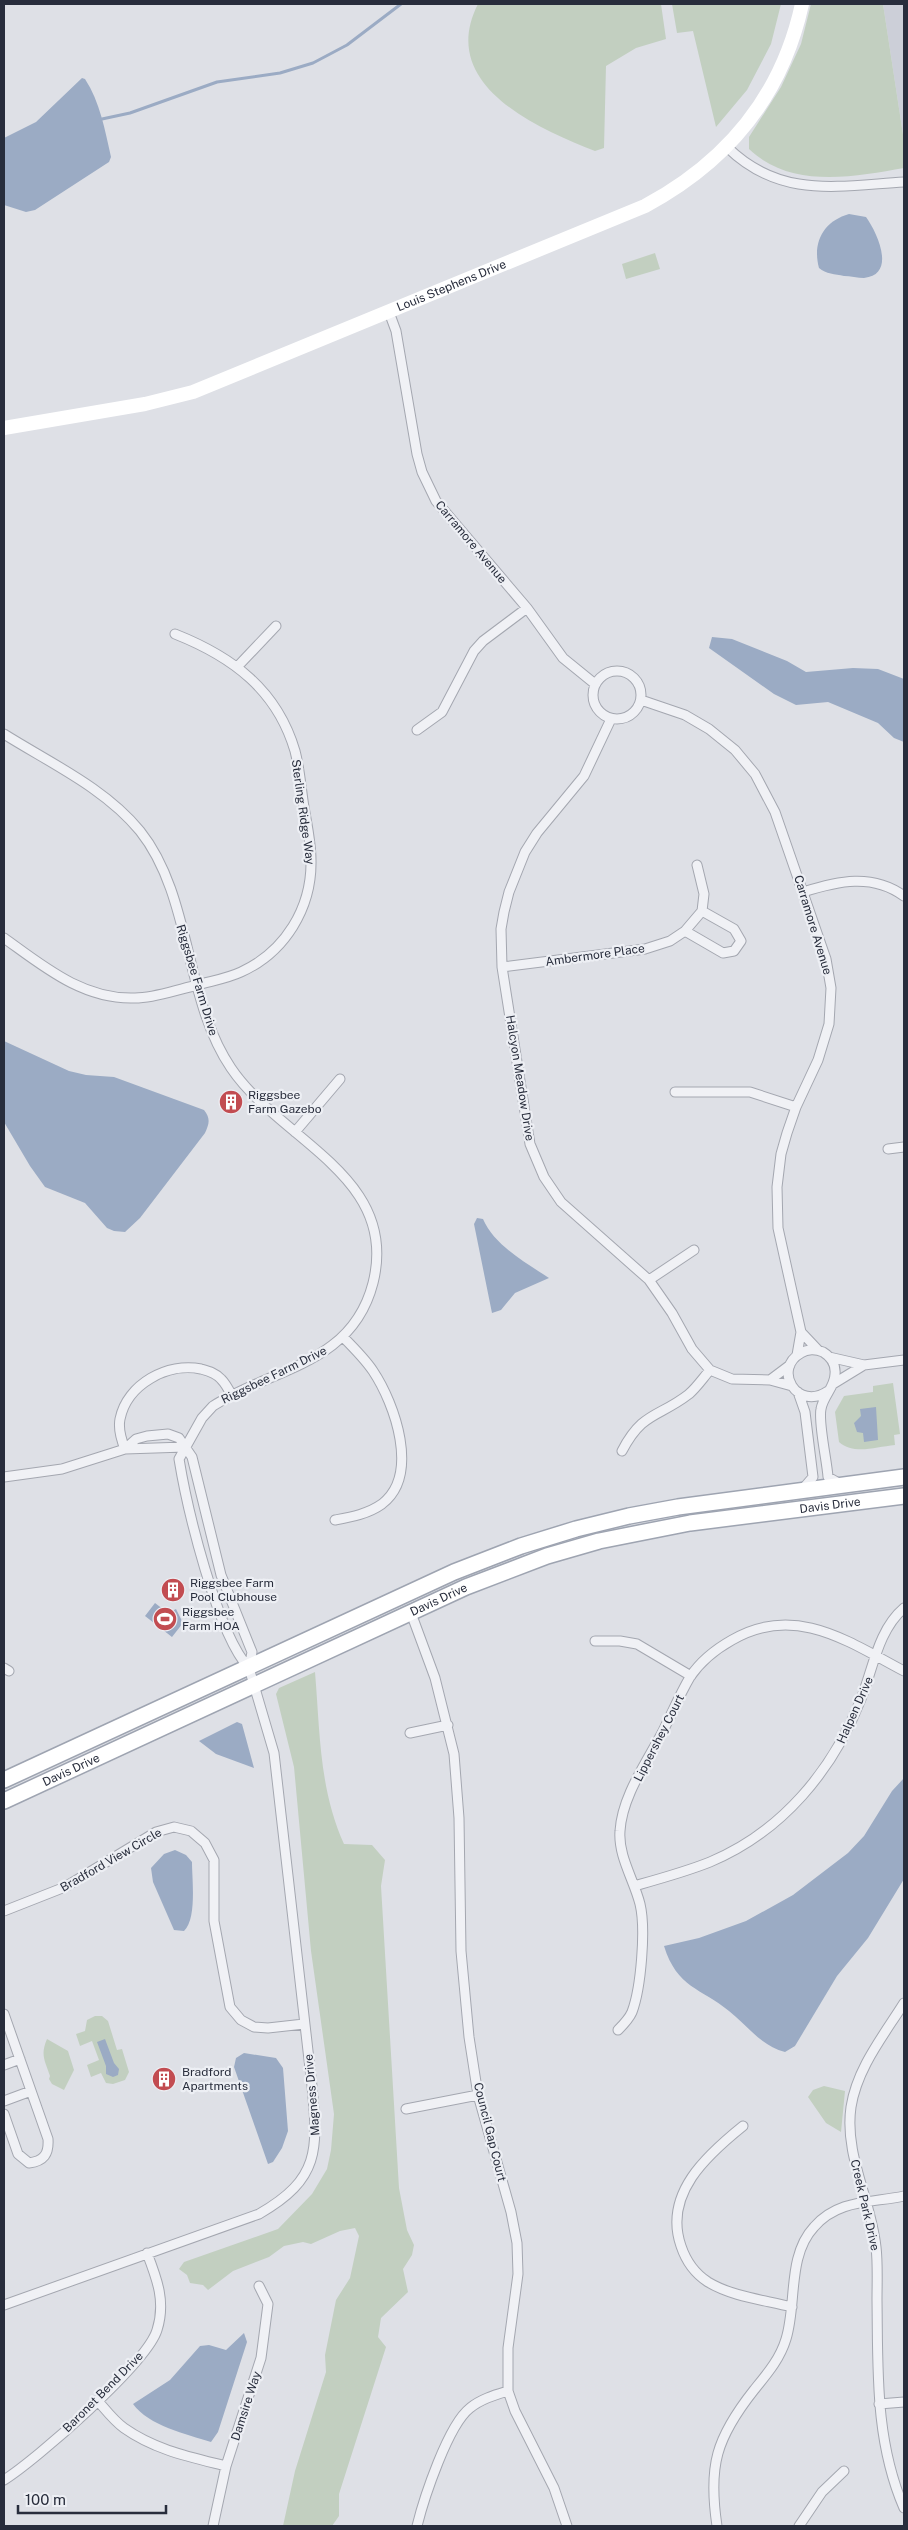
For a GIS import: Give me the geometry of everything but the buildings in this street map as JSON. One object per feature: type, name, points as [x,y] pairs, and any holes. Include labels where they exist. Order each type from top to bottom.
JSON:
[{"type":"main road","name":"Davis Drive","points":[[4,1780],[454,1572],[521,1546],[576,1528],[678,1507],[904,1478]]},
{"type":"main road","name":"Davis Drive","points":[[4,1801],[501,1573],[600,1541],[690,1523],[904,1496]]},
{"type":"street","name":"Louis Stephens Drive","points":[[4,428],[145,404],[193,392],[645,206],[681,185],[727,148],[757,110],[776,78],[792,40],[802,4]]},
{"type":"street","points":[[727,148],[750,167],[786,183],[830,186],[904,182]]},
{"type":"street","name":"Carramore Avenue","points":[[389,312],[398,340],[417,454],[428,487],[456,527],[527,608],[563,658],[595,684]]},
{"type":"street","points":[[417,730],[442,712],[474,651],[483,641],[527,608]]},
{"type":"street","points":[[238,666],[276,626]]},
{"type":"street","name":"Sterling Ridge Way","points":[[4,938],[65,980],[101,995],[136,998],[197,985],[240,972],[271,953],[294,927],[310,887],[310,843],[300,778],[291,741],[272,704],[238,666],[213,651],[176,634]]},
{"type":"street","points":[[618,671],[624,672],[636,680],[641,693],[641,700],[633,713],[626,717],[611,719],[604,716],[592,698],[595,684],[604,674],[618,671]]},
{"type":"street","name":"Carramore Avenue","points":[[641,700],[671,709],[699,722],[725,741],[745,761],[770,800],[804,892],[826,959],[831,999],[829,1024],[822,1049],[796,1107],[781,1154],[776,1205],[782,1247],[801,1332],[798,1355]]},
{"type":"street","name":"Halcyon Meadow Drive","points":[[611,719],[584,776],[537,833],[516,871],[509,892],[501,929],[502,967],[526,1128],[536,1159],[554,1192],[573,1214],[649,1280],[672,1313],[696,1354],[710,1370],[732,1379],[770,1380],[795,1389]]},
{"type":"street","name":"Riggsbee Farm Drive","points":[[4,734],[103,796],[123,812],[140,831],[157,857],[167,881],[212,1035],[231,1068],[260,1102],[352,1184],[362,1199],[372,1226],[376,1250],[373,1282],[363,1309],[343,1337],[314,1359],[213,1406],[202,1418],[179,1460],[204,1560],[226,1626],[240,1658],[249,1668],[255,1685]]},
{"type":"street","points":[[685,931],[723,953],[734,951],[739,946],[740,941],[737,932],[702,911],[704,894],[697,865]]},
{"type":"street","points":[[804,892],[830,883],[855,880],[883,884],[904,896]]},
{"type":"street","name":"Ambermore Place","points":[[502,967],[645,949],[670,940],[685,931],[702,911]]},
{"type":"street","points":[[295,1132],[340,1079]]},
{"type":"street","points":[[675,1092],[750,1092],[796,1107]]},
{"type":"street","points":[[888,1150],[904,1147]]},
{"type":"street","points":[[649,1280],[694,1250]]},
{"type":"street","points":[[801,1332],[818,1350],[829,1357],[864,1365],[904,1360]]},
{"type":"street","points":[[335,1520],[366,1513],[382,1504],[395,1488],[402,1468],[398,1431],[389,1401],[373,1370],[343,1337]]},
{"type":"street","points":[[770,1380],[790,1365],[798,1355],[811,1350],[818,1350]]},
{"type":"street","points":[[829,1357],[835,1370],[830,1388],[820,1410],[828,1477],[842,1485]]},
{"type":"street","points":[[790,1365],[789,1380],[806,1412],[813,1477],[801,1491]]},
{"type":"street","points":[[795,1389],[810,1397],[816,1397],[864,1365]]},
{"type":"street","points":[[124,1449],[120,1424],[129,1398],[146,1382],[167,1370],[192,1367],[214,1374],[222,1379],[232,1396]]},
{"type":"street","points":[[622,1451],[632,1432],[643,1422],[688,1394],[710,1370]]},
{"type":"street","points":[[124,1449],[136,1439],[160,1434],[175,1435],[185,1447]]},
{"type":"street","points":[[4,1477],[62,1469],[124,1449],[185,1447]]},
{"type":"street","name":"Riggsbee Farm Drive","points":[[185,1447],[192,1457],[221,1575],[252,1652],[249,1668]]},
{"type":"street","name":"Halpen Drive","points":[[634,1886],[712,1861],[750,1840],[788,1810],[816,1780],[846,1734],[872,1670],[875,1656],[893,1619],[904,1608]]},
{"type":"street","name":"Council Gap Court","points":[[411,1613],[426,1650],[448,1725],[458,1792],[463,1979],[478,2095],[511,2212],[517,2243],[518,2274],[508,2348],[508,2391],[554,2488],[567,2526]]},
{"type":"street","name":"Lippershey Court","points":[[618,2030],[631,2015],[640,1965],[642,1922],[634,1886],[620,1844],[622,1815],[634,1785],[691,1676],[708,1656],[729,1641],[749,1632],[777,1625],[797,1625],[826,1631],[904,1671]]},
{"type":"street","points":[[595,1640],[637,1644],[691,1676]]},
{"type":"street","name":"Magness Drive","points":[[4,2304],[259,2214],[291,2192],[308,2167],[317,2135],[274,1753],[255,1685]]},
{"type":"street","points":[[410,1733],[448,1725]]},
{"type":"street","name":"Bradford View Circle","points":[[4,1911],[65,1887],[156,1832],[174,1827],[191,1831],[205,1844],[214,1860],[214,1921],[230,2007],[241,2020],[254,2027],[268,2028],[304,2024]]},
{"type":"street","name":"Creek Park Drive","points":[[904,2003],[861,2073],[851,2105],[850,2138],[877,2255],[879,2404],[889,2465],[904,2508]]},
{"type":"street","points":[[4,2014],[48,2139],[49,2148],[43,2159],[38,2162],[29,2162],[18,2154],[4,2114]]},
{"type":"street","points":[[4,2065],[20,2059]]},
{"type":"street","points":[[4,2101],[31,2091]]},
{"type":"street","points":[[406,2109],[478,2095]]},
{"type":"street","points":[[743,2126],[703,2161],[691,2176],[683,2192],[677,2214],[679,2241],[688,2262],[707,2281],[730,2292],[792,2307]]},
{"type":"street","points":[[717,2526],[713,2487],[714,2470],[724,2434],[737,2411],[782,2353],[792,2307],[799,2254],[813,2227],[834,2211],[852,2203],[904,2196]]},
{"type":"street","name":"Baronet Bend Drive","points":[[4,2480],[41,2453],[97,2400],[140,2357],[156,2332],[162,2304],[159,2286],[147,2253]]},
{"type":"street","name":"Damsire Way","points":[[213,2526],[226,2466],[261,2358],[268,2304],[259,2286]]},
{"type":"street","points":[[417,2526],[437,2468],[460,2419],[468,2409],[483,2399],[508,2391]]},
{"type":"street","points":[[97,2400],[123,2427],[147,2442],[166,2450],[226,2466]]},
{"type":"street","points":[[879,2404],[904,2402]]},
{"type":"street","points":[[799,2526],[822,2492],[844,2471]]},
{"type":"shaded area","points":[[883,4],[904,4],[904,141]]},
{"type":"green space","points":[[478,4],[661,4],[666,39],[636,48],[606,66],[604,148],[595,151],[546,130],[499,99],[481,80],[471,57],[469,32]]},
{"type":"green space","points":[[672,4],[781,4],[771,44],[747,90],[716,127],[693,31],[677,33]]},
{"type":"green space","points":[[811,4],[883,4],[904,141],[904,168],[844,176],[823,177],[803,175],[784,170],[766,162],[749,149],[749,137],[781,87],[801,44]]},
{"type":"green space","points":[[655,253],[660,269],[626,279],[622,264]]},
{"type":"green space","points":[[893,1383],[900,1434],[894,1435],[895,1445],[858,1449],[845,1446],[839,1442],[835,1412],[844,1396],[873,1392],[873,1386]]},
{"type":"green space","points":[[315,1672],[322,1760],[325,1781],[336,1823],[344,1844],[372,1845],[385,1860],[381,1886],[399,2188],[407,2230],[414,2245],[412,2255],[403,2269],[408,2292],[381,2318],[378,2337],[386,2347],[339,2494],[339,2516],[332,2526],[283,2526],[295,2471],[326,2372],[325,2355],[336,2300],[350,2278],[359,2236],[355,2228],[340,2231],[311,2244],[303,2242],[284,2246],[269,2257],[233,2271],[208,2290],[203,2285],[190,2283],[187,2275],[179,2269],[184,2262],[278,2229],[312,2194],[327,2169],[331,2150],[334,2114],[311,1951],[294,1767],[276,1694],[279,1688]]},
{"type":"green space","points":[[95,2016],[102,2016],[108,2021],[117,2050],[122,2049],[129,2072],[125,2080],[113,2084],[106,2083],[101,2073],[91,2077],[87,2065],[99,2060],[92,2041],[80,2046],[76,2034],[85,2031],[87,2020]]},
{"type":"green space","points":[[47,2039],[68,2051],[74,2070],[64,2090],[52,2084],[49,2079],[50,2076],[44,2054]]},
{"type":"green space","points":[[824,2086],[845,2091],[841,2132],[826,2123],[808,2097],[813,2090]]},
{"type":"water","points":[[82,78],[85,79],[95,97],[111,157],[109,162],[35,210],[26,212],[4,205],[4,138],[36,122]]},
{"type":"water","points":[[849,214],[866,217],[875,232],[882,252],[882,261],[880,269],[874,275],[864,278],[844,276],[828,273],[819,268],[817,250],[822,234],[833,222]]},
{"type":"water","points":[[712,637],[732,639],[787,661],[806,672],[853,668],[878,669],[904,679],[904,742],[894,738],[878,723],[828,702],[796,705],[774,694],[709,648]]},
{"type":"water","points":[[4,1041],[69,1071],[86,1075],[114,1077],[204,1110],[208,1116],[209,1122],[205,1133],[140,1218],[125,1232],[107,1228],[85,1203],[45,1187],[30,1166],[4,1122]]},
{"type":"water","points":[[477,1218],[483,1219],[495,1237],[512,1253],[549,1278],[515,1293],[501,1310],[492,1313],[474,1224]]},
{"type":"water","points":[[876,1407],[878,1440],[864,1442],[863,1433],[857,1432],[854,1423],[861,1416],[860,1409]]},
{"type":"water","name":"Riggsbee Farm HOA","points":[[155,1603],[168,1613],[176,1609],[183,1623],[172,1637],[145,1616]]},
{"type":"water","points":[[237,1722],[242,1724],[254,1768],[216,1754],[199,1741]]},
{"type":"water","points":[[904,1778],[904,1879],[868,1938],[837,1976],[795,2046],[785,2052],[776,2049],[761,2040],[719,2003],[683,1979],[669,1960],[664,1946],[699,1938],[746,1921],[793,1895],[848,1853],[864,1836],[892,1791]]},
{"type":"water","points":[[175,1850],[186,1855],[192,1862],[191,1918],[184,1931],[174,1930],[153,1882],[151,1868],[164,1854]]},
{"type":"water","points":[[105,2039],[114,2063],[119,2069],[118,2075],[113,2077],[106,2074],[106,2066],[97,2042]]},
{"type":"water","points":[[244,2053],[276,2058],[283,2068],[288,2131],[282,2148],[273,2162],[268,2164],[234,2067],[236,2058]]},
{"type":"water","points":[[244,2333],[247,2342],[218,2432],[211,2442],[158,2424],[140,2412],[133,2404],[170,2380],[200,2346],[209,2345],[226,2350]]},
{"type":"waterway","points":[[102,119],[130,113],[217,82],[280,73],[313,63],[347,45],[401,4]]},
{"type":"place","name":"Riggsbee Farm Gazebo","points":[[231,1102]]},
{"type":"place","name":"Riggsbee Farm Pool Clubhouse","points":[[173,1590]]},
{"type":"place","name":"Riggsbee Farm HOA","points":[[165,1619]]},
{"type":"place","name":"Bradford Apartments","points":[[164,2079]]}]
